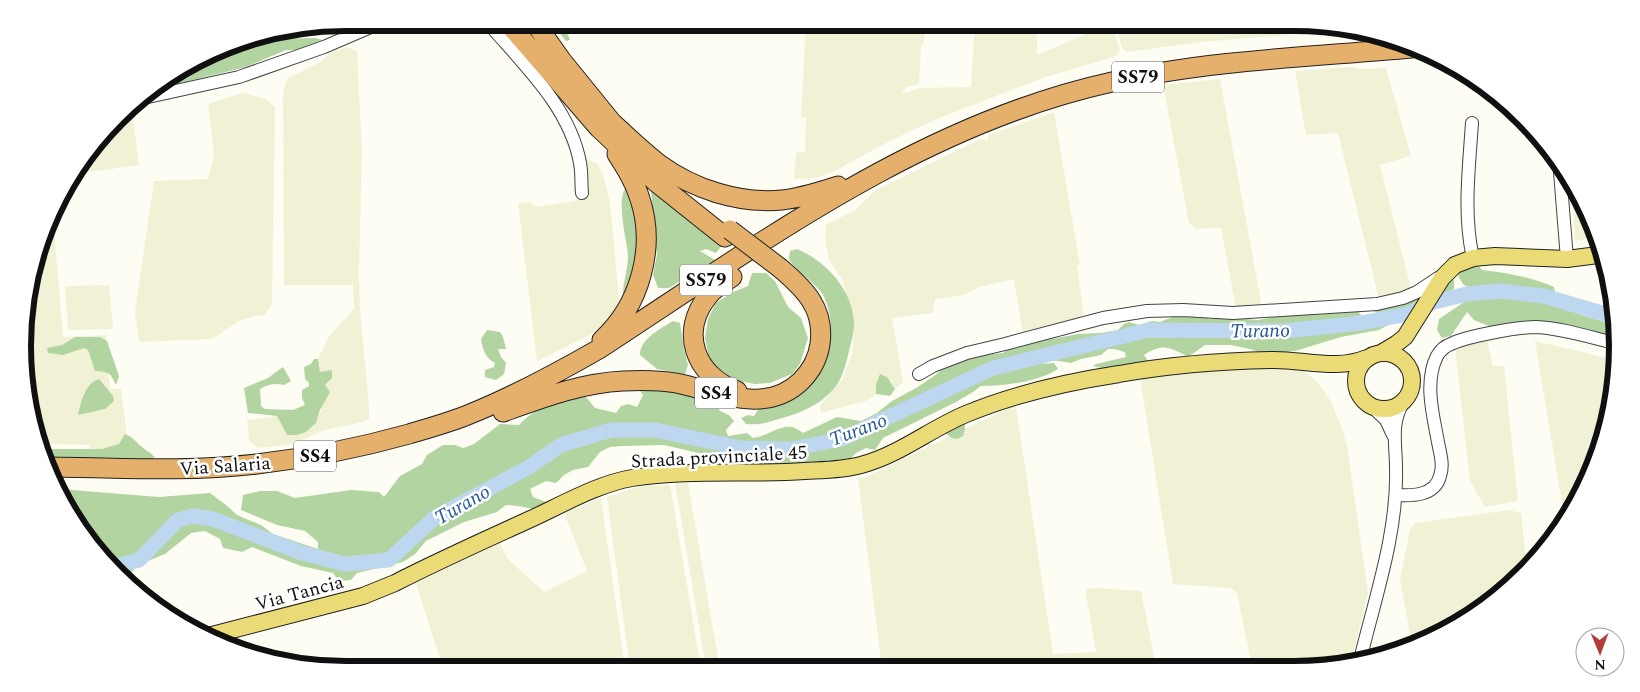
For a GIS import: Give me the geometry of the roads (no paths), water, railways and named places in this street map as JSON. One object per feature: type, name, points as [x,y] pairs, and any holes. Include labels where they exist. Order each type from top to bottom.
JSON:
[{"type":"highway","name":"SS4","points":[[516,31],[604,125]]},
{"type":"highway","name":"SS4","points":[[540,31],[604,125],[631,177],[639,197],[646,225],[644,264],[630,303],[612,331],[562,370]]},
{"type":"highway","name":"SS79","points":[[562,370],[599,349],[816,208],[849,189],[914,154],[1027,106],[1111,82],[1190,68],[1398,49]]},
{"type":"highway","points":[[604,125],[672,173],[708,190],[730,196],[780,200],[793,198],[816,193],[879,172]]},
{"type":"highway","points":[[604,125],[656,182],[727,233],[777,272],[796,291],[809,311],[814,337],[807,362],[796,376],[776,389],[754,393],[730,388],[715,380],[699,361],[693,336],[695,320],[701,306],[709,295],[715,289],[762,258],[771,246]]},
{"type":"highway","name":"SS79","points":[[499,414],[572,374],[771,246],[849,189]]},
{"type":"highway","name":"SS4","points":[[499,414],[564,391],[596,384],[623,381],[649,380],[676,383],[747,400],[770,398],[785,392],[799,383],[810,370],[817,356],[821,333],[816,309],[807,293],[801,286],[777,272]]},
{"type":"highway","name":"Via Salaria","points":[[56,467],[170,469],[255,464],[315,456],[375,444],[469,415],[517,394],[562,370]]},
{"type":"highway","name":"Via Salaria","points":[[61,479],[174,482],[273,475],[379,455],[475,425],[499,414]]},
{"type":"main road","name":"Strada provinciale 45","points":[[395,583],[583,494],[630,478],[656,475],[788,472],[850,468],[875,461],[967,414],[1002,401],[1054,386],[1119,374],[1170,366],[1272,360],[1345,364],[1374,356],[1401,341],[1441,280],[1455,265],[1473,258],[1495,256],[1567,259],[1595,255]]},
{"type":"main road","points":[[1410,330],[1406,347],[1412,377],[1412,386],[1404,401],[1387,409],[1378,408],[1362,398],[1357,389],[1357,372],[1361,365],[1374,356],[1389,353],[1398,356],[1405,361],[1410,369]]},
{"type":"main road","name":"Strada provinciale 45","points":[[1319,364],[1338,370],[1357,389]]},
{"type":"main road","name":"Via Tancia","points":[[218,633],[363,596],[395,583]]},
{"type":"street","points":[[155,96],[239,77],[324,47],[360,31]]},
{"type":"street","points":[[496,31],[548,94],[569,128],[580,162],[582,193]]},
{"type":"street","points":[[1472,123],[1467,220],[1468,238],[1473,258]]},
{"type":"street","points":[[1561,178],[1567,259]]},
{"type":"street","points":[[919,374],[933,366],[967,353],[1103,318],[1147,311],[1232,312],[1377,304],[1403,298],[1417,292],[1438,278],[1441,280]]},
{"type":"street","points":[[1396,495],[1418,495],[1428,491],[1436,485],[1440,477],[1441,458],[1431,403],[1430,384],[1436,357],[1445,347],[1459,341],[1521,328],[1538,327],[1609,342]]},
{"type":"street","points":[[1362,653],[1390,536],[1396,495],[1394,439],[1396,417],[1404,401]]},
{"type":"street","points":[[1369,404],[1386,420],[1394,439]]},
{"type":"waterway","name":"Turano","points":[[120,565],[139,560],[178,520],[193,516],[213,519],[302,553],[345,564],[389,560],[434,518],[529,467],[561,445],[611,430],[655,430],[741,448],[791,449],[842,439],[993,368],[1149,330],[1284,331],[1361,323],[1408,314],[1434,302],[1467,294],[1500,291],[1544,296],[1607,315]]}]
